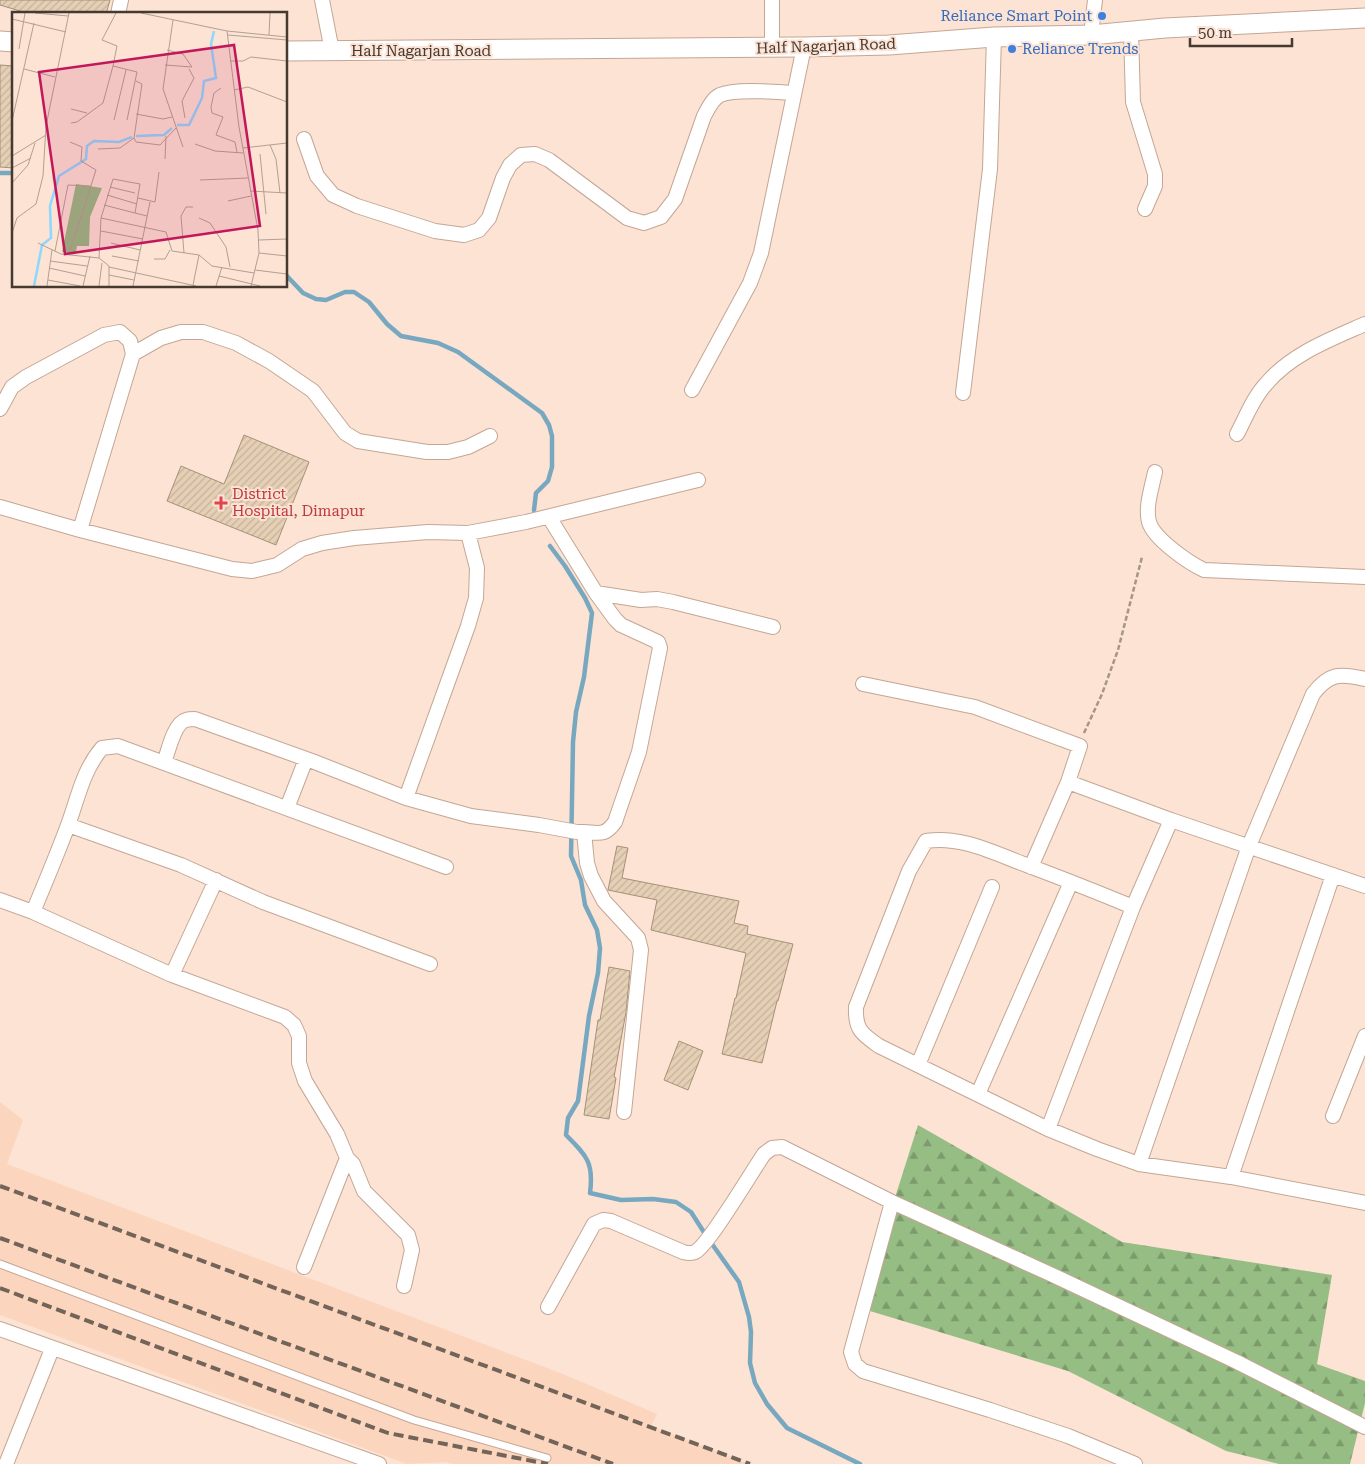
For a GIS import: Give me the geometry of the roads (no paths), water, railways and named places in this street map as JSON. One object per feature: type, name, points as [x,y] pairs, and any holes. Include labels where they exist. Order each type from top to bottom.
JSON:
[{"type":"main road","name":"Half Nagarjan Road","points":[[288,51],[772,48],[889,44],[994,37],[1091,36],[1165,28],[1365,18]]},
{"type":"street","points":[[322,0],[332,51]]},
{"type":"street","points":[[772,0],[772,48]]},
{"type":"street","points":[[1091,36],[1095,0]]},
{"type":"street","points":[[1131,31],[1133,102],[1155,174],[1155,186],[1145,209]]},
{"type":"street","points":[[963,393],[990,169],[994,37]]},
{"type":"street","points":[[692,390],[750,283],[758,260],[770,212],[804,47]]},
{"type":"street","points":[[304,139],[317,176],[333,195],[357,206],[435,232],[464,235],[479,230],[489,218],[503,178],[510,165],[521,155],[535,154],[550,160],[627,218],[644,223],[661,217],[675,199],[704,116],[710,105],[719,95],[731,92],[794,93]]},
{"type":"street","points":[[1237,434],[1252,403],[1265,384],[1277,372],[1299,356],[1365,324]]},
{"type":"street","points":[[0,409],[2,402],[12,387],[26,377],[104,335],[120,332],[130,340],[134,354],[80,530]]},
{"type":"street","points":[[134,354],[161,338],[181,332],[203,332],[236,343],[269,361],[313,390],[345,433],[358,441],[427,452],[448,452],[468,447],[490,436]]},
{"type":"street","points":[[1155,472],[1148,511],[1149,523],[1157,535],[1192,564],[1204,570],[1365,577]]},
{"type":"street","points":[[0,507],[80,530],[232,569],[252,571],[277,565],[302,549],[322,543],[354,538],[428,532],[468,534],[549,517],[698,480]]},
{"type":"street","points":[[164,763],[179,724],[186,720],[195,719],[406,798],[471,816],[580,832],[602,833],[609,830],[615,822],[639,752],[660,648],[658,642],[621,625],[596,593],[549,517]]},
{"type":"street","points":[[406,798],[468,626],[476,598],[476,568],[468,534]]},
{"type":"street","points":[[596,593],[641,600],[657,599],[673,602],[773,627]]},
{"type":"street","points":[[1139,1164],[1249,846],[1313,694],[1328,678],[1337,675],[1365,679]]},
{"type":"street","points":[[863,684],[975,707],[1080,746],[1068,782],[1032,867]]},
{"type":"street","points":[[33,912],[92,759],[102,748],[118,746],[446,867]]},
{"type":"street","points":[[287,808],[306,759]]},
{"type":"street","points":[[1068,782],[1171,820],[1365,886]]},
{"type":"street","points":[[1048,1129],[1133,907],[1171,820]]},
{"type":"street","points":[[68,825],[181,866],[263,902],[430,964]]},
{"type":"street","points":[[580,832],[593,881],[604,901],[638,938],[641,950],[624,1112]]},
{"type":"street","points":[[1133,907],[984,849],[954,840],[938,839],[926,841],[918,853],[856,1007],[856,1021],[862,1034],[879,1046],[1048,1129],[1097,1149],[1139,1164],[1231,1177],[1365,1203]]},
{"type":"street","points":[[1231,1177],[1333,875]]},
{"type":"street","points":[[172,975],[216,880]]},
{"type":"street","points":[[978,1094],[1071,882]]},
{"type":"street","points":[[918,1065],[992,887]]},
{"type":"street","points":[[0,900],[33,912],[172,975],[285,1016],[294,1025],[299,1036],[299,1063],[305,1081],[337,1134],[347,1158],[353,1164],[364,1191],[408,1235],[412,1250],[404,1286]]},
{"type":"street","points":[[1333,1116],[1365,1036]]},
{"type":"street","points":[[548,1307],[594,1224],[603,1220],[611,1220],[684,1252],[694,1252],[702,1247],[764,1154],[772,1148],[782,1147],[892,1202],[1237,1362],[1365,1427]]},
{"type":"street","points":[[304,1267],[347,1158]]},
{"type":"street","points":[[892,1202],[851,1352],[854,1364],[862,1371],[1068,1436],[1135,1464]]},
{"type":"street","points":[[0,1329],[379,1464]]},
{"type":"street","points":[[6,1464],[52,1349]]},
{"type":"lane","points":[[0,1264],[414,1420],[547,1458]]},
{"type":"waterway","points":[[0,173],[12,173]]},
{"type":"waterway","points":[[288,277],[303,293],[316,299],[326,300],[345,292],[354,292],[369,302],[387,324],[401,336],[438,343],[458,352],[542,413],[549,425],[552,436],[552,467],[548,481],[536,493],[534,510]]},
{"type":"waterway","points":[[550,546],[565,566],[592,613],[573,742],[571,856],[581,880],[585,905],[597,930],[600,948],[598,973],[589,1016],[578,1101],[568,1118],[566,1135],[584,1155],[590,1167],[590,1193],[621,1200],[653,1199],[676,1202],[691,1212],[739,1282],[749,1317],[751,1332],[750,1363],[755,1383],[767,1404],[787,1428],[860,1464]]},
{"type":"railway","points":[[0,1186],[750,1464]]},
{"type":"railway","points":[[0,1238],[613,1464]]},
{"type":"railway","points":[[0,1288],[388,1433],[548,1464]]},
{"type":"place","name":"Reliance Smart Point","points":[[1102,16]]},
{"type":"place","name":"Reliance Trends","points":[[1012,49]]},
{"type":"place","name":"District Hospital, Dimapur","points":[[221,503]]}]
